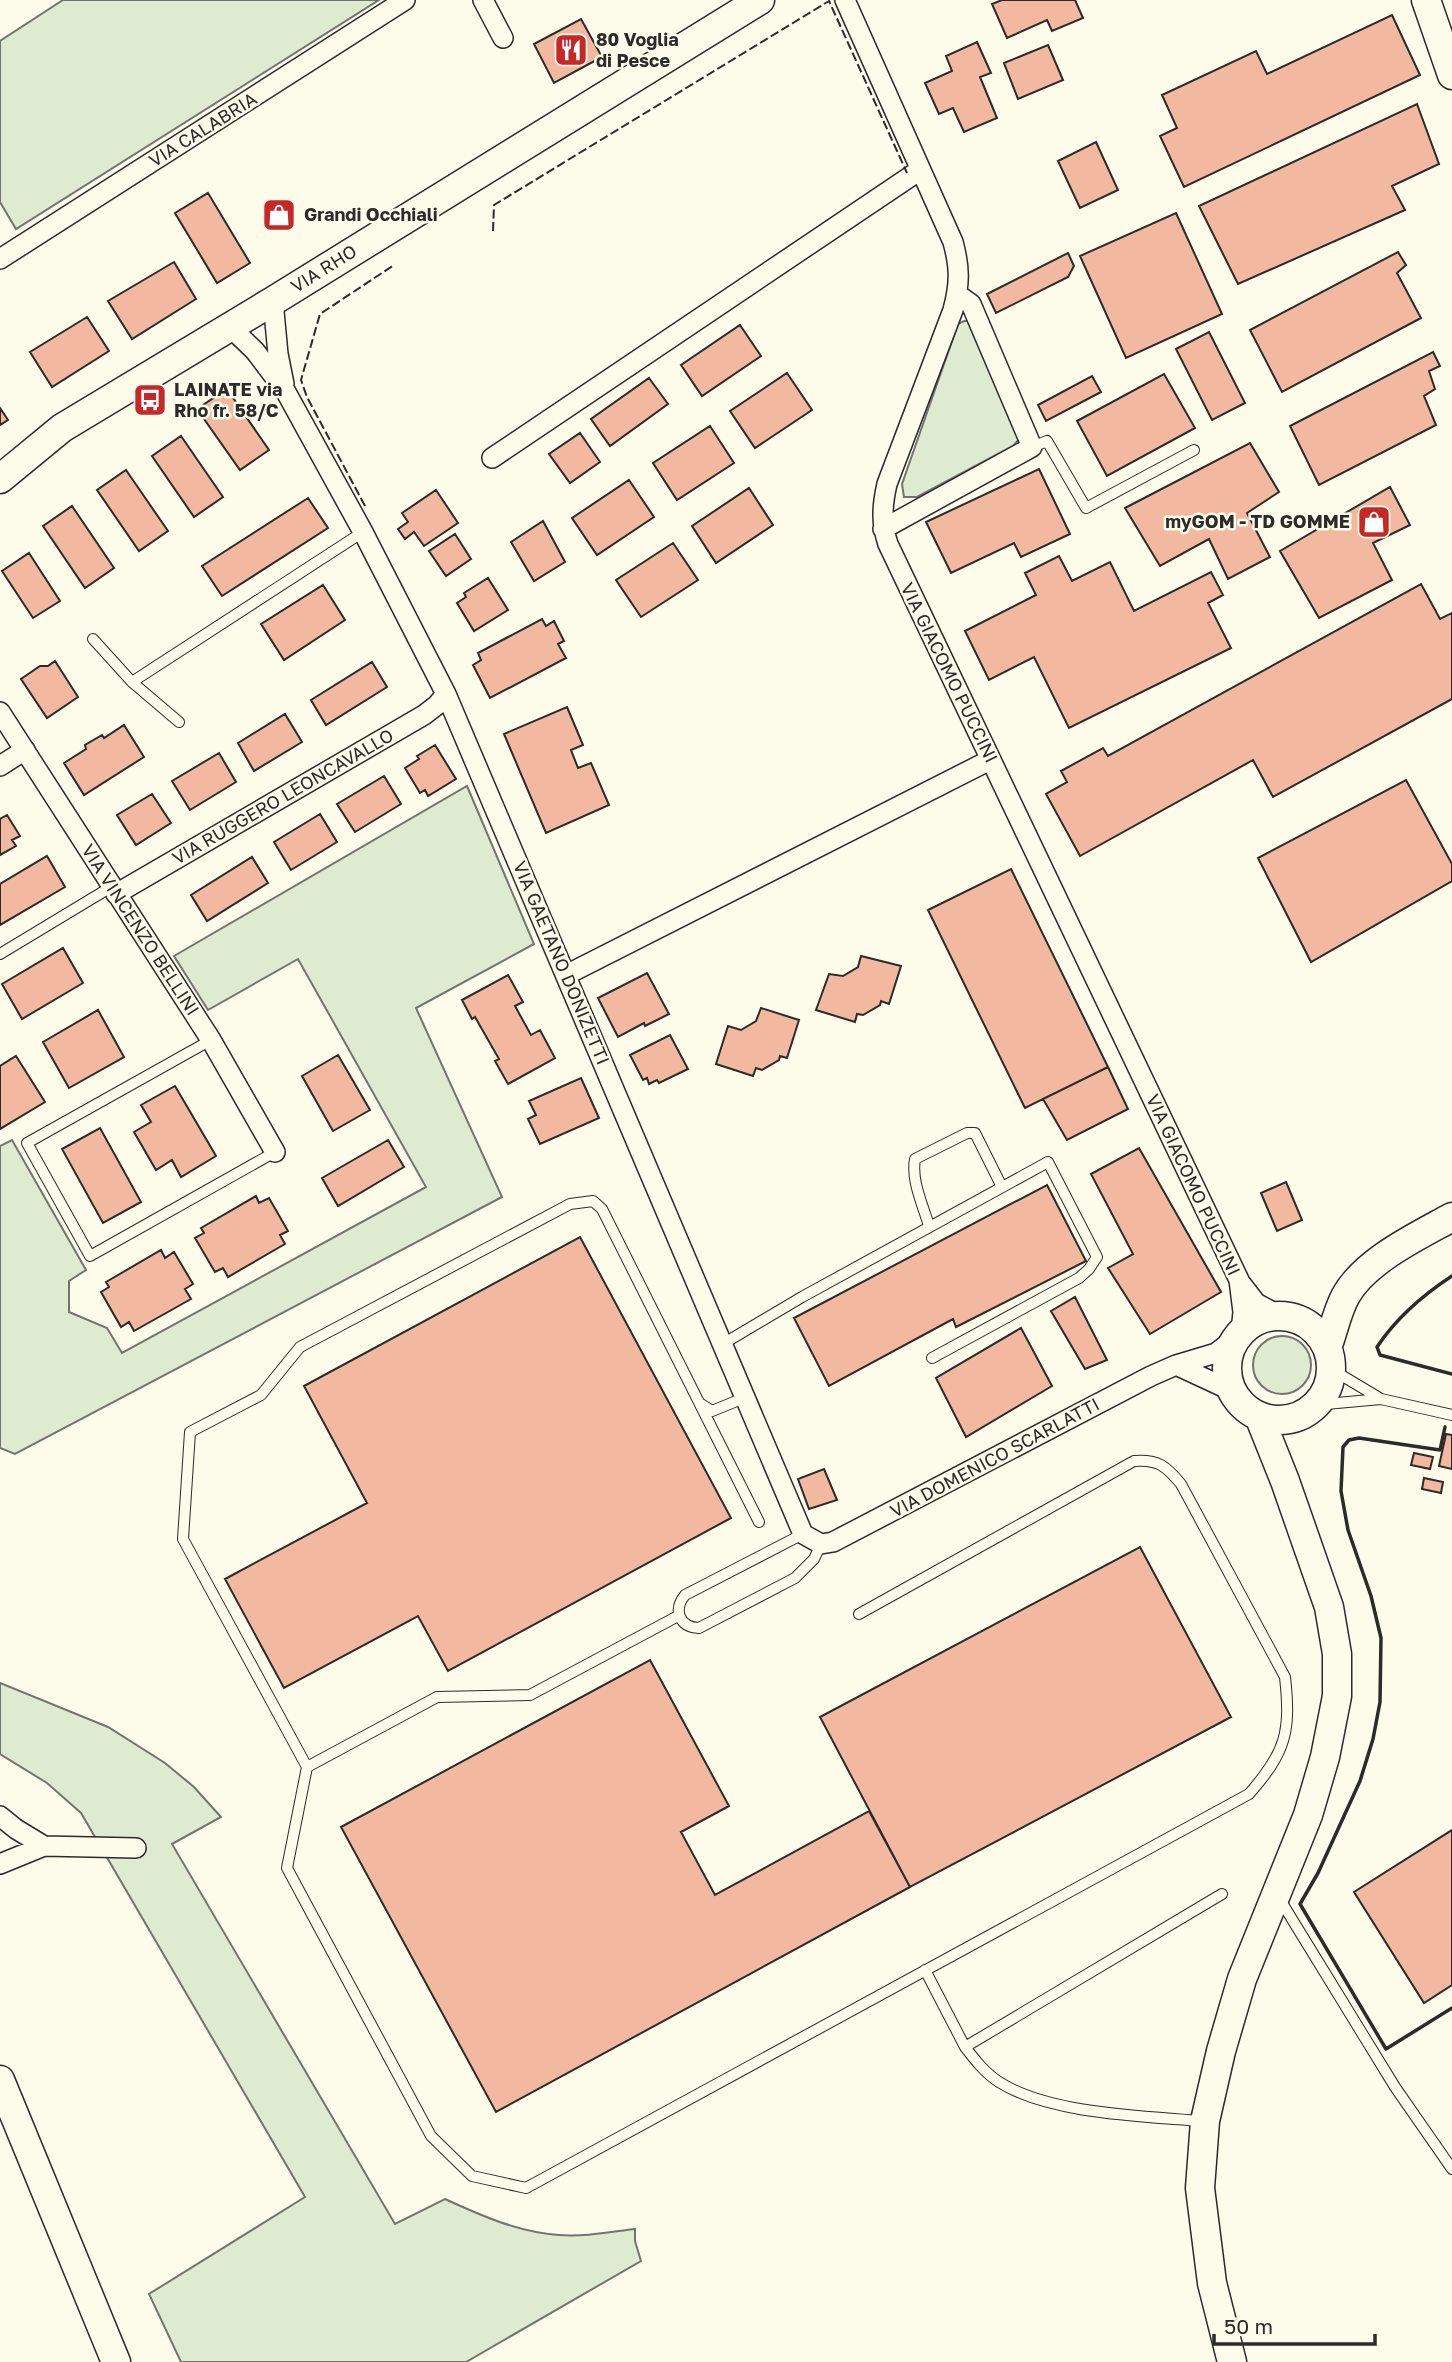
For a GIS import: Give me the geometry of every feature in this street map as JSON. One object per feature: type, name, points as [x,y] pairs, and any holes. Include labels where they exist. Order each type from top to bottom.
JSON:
[{"type":"main road","name":"VIA RHO","points":[[0,479],[62,428],[273,302],[761,0]]},
{"type":"main road","points":[[1426,0],[1452,75]]},
{"type":"main road","points":[[1311,1409],[1292,1419],[1275,1420],[1248,1410],[1232,1391],[1228,1376],[1227,1360],[1239,1335],[1252,1323],[1266,1318],[1307,1313],[1345,1296],[1361,1277],[1383,1258],[1452,1217]]},
{"type":"main road","points":[[1285,1481],[1290,1447],[1311,1409],[1328,1386],[1329,1359],[1345,1296]]},
{"type":"main road","points":[[1285,1317],[1306,1323],[1319,1334],[1329,1359]]},
{"type":"main road","points":[[1232,2362],[1212,2283],[1202,2214],[1200,2188],[1205,2121],[1220,2051],[1242,1979],[1308,1815],[1325,1757],[1337,1696],[1337,1654],[1329,1607],[1259,1416]]},
{"type":"main road","points":[[0,2080],[116,2362]]},
{"type":"street","name":"VIA CALABRIA","points":[[0,259],[405,0]]},
{"type":"street","points":[[482,0],[503,38]]},
{"type":"street","name":"VIA GIACOMO PUCCINI","points":[[845,0],[953,242],[960,266],[953,310],[887,484],[883,503],[883,529],[900,572],[1239,1280],[1243,1312],[1239,1335]]},
{"type":"street","points":[[492,457],[920,170]]},
{"type":"street","points":[[883,529],[1032,447],[971,304],[958,291]]},
{"type":"street","name":"VIA GAETANO DONIZETTI","points":[[273,302],[278,354],[286,392]]},
{"type":"street","name":"VIA GAETANO DONIZETTI","points":[[230,327],[255,351],[286,392],[363,532],[446,694],[721,1345],[812,1540]]},
{"type":"street","name":"VIA RUGGERO LEONCAVALLO","points":[[113,890],[424,715],[446,694]]},
{"type":"street","name":"VIA VINCENZO BELLINI","points":[[0,712],[211,1040],[275,1152]]},
{"type":"street","points":[[0,766],[24,750]]},
{"type":"street","points":[[566,975],[990,760]]},
{"type":"street","points":[[1239,1280],[1256,1303],[1285,1317]]},
{"type":"street","name":"VIA DOMENICO SCARLATTI","points":[[812,1540],[833,1542],[1176,1365],[1216,1353],[1239,1335]]},
{"type":"street","points":[[1176,1365],[1232,1391]]},
{"type":"street","points":[[0,1816],[44,1846]]},
{"type":"street","points":[[0,1864],[44,1846],[136,1848]]},
{"type":"lane","points":[[1032,447],[1047,441],[1086,508],[1194,450]]},
{"type":"lane","points":[[132,682],[363,532]]},
{"type":"lane","points":[[93,639],[132,682],[179,722]]},
{"type":"lane","points":[[0,954],[113,890]]},
{"type":"lane","points":[[211,1040],[27,1143],[83,1245],[90,1256],[275,1152]]},
{"type":"lane","points":[[929,1227],[915,1179],[915,1159],[967,1133],[975,1133],[1002,1187]]},
{"type":"lane","points":[[721,1345],[802,1297],[1048,1162],[1097,1257],[1079,1278],[932,1358]]},
{"type":"lane","points":[[760,1522],[602,1209],[593,1201],[570,1204],[300,1347],[261,1395],[190,1432],[183,1539],[307,1767],[287,1868],[431,2136],[472,2176],[526,2188],[1249,1794],[1270,1770],[1283,1744],[1289,1712],[1285,1677],[1181,1484],[1169,1470],[1151,1460],[1134,1461],[859,1614]]},
{"type":"lane","points":[[1329,1359],[1381,1399]]},
{"type":"lane","points":[[700,1404],[712,1410],[744,1398]]},
{"type":"lane","points":[[1311,1409],[1381,1399],[1452,1415]]},
{"type":"lane","points":[[812,1540],[814,1559],[795,1578],[699,1628],[690,1628],[678,1616],[680,1602],[685,1595],[812,1540]]},
{"type":"lane","points":[[307,1767],[437,1697],[530,1695],[678,1616]]},
{"type":"lane","points":[[965,2047],[1222,1894]]},
{"type":"lane","points":[[1277,1894],[1395,2087],[1452,2169]]},
{"type":"lane","points":[[925,1970],[965,2047],[977,2064],[999,2082],[1036,2100],[1116,2115],[1205,2121]]},
{"type":"green space","points":[[63,0],[379,0],[16,229],[0,202],[0,41]]},
{"type":"green space","points":[[969,321],[1020,438],[1013,446],[917,497],[904,497],[902,484],[958,324]]},
{"type":"green space","points":[[467,786],[534,944],[416,1008],[502,1197],[15,1454],[0,1448],[0,1146],[12,1140],[86,1270],[69,1281],[69,1312],[107,1328],[122,1353],[426,1187],[298,959],[208,1010],[174,956]]},
{"type":"green space","points":[[1282,1336],[1293,1338],[1306,1349],[1311,1365],[1309,1376],[1298,1389],[1282,1394],[1271,1392],[1258,1381],[1253,1365],[1255,1354],[1266,1341]]},
{"type":"green space","points":[[0,1683],[108,1727],[165,1763],[194,1787],[221,1817],[172,1844],[395,2224],[445,2199],[500,2222],[544,2233],[578,2235],[635,2229],[635,2241],[641,2261],[466,2362],[181,2362],[149,2294],[305,2197],[81,1813],[47,1783],[0,1754]]},
{"type":"building","points":[[1002,0],[1075,0],[1083,18],[1052,31],[1047,20],[1007,38],[992,4]]},
{"type":"building","points":[[1392,15],[1420,75],[1184,187],[1160,136],[1177,128],[1162,95],[1256,51],[1267,74]]},
{"type":"building","points":[[581,19],[602,57],[554,83],[534,44]]},
{"type":"building","points":[[977,42],[991,73],[980,77],[997,118],[964,132],[953,108],[939,114],[925,83],[952,71],[946,56]]},
{"type":"building","points":[[1048,45],[1063,80],[1018,99],[1004,63]]},
{"type":"building","points":[[1417,104],[1439,164],[1392,186],[1405,210],[1238,284],[1199,206]]},
{"type":"building","points":[[1096,142],[1118,190],[1080,208],[1058,161]]},
{"type":"building","points":[[208,193],[250,263],[217,283],[175,213]]},
{"type":"building","points":[[1176,213],[1222,314],[1126,358],[1080,256]]},
{"type":"building","points":[[1398,252],[1406,265],[1397,273],[1421,318],[1282,392],[1250,330]]},
{"type":"building","points":[[1068,253],[1074,266],[1068,277],[996,313],[987,294]]},
{"type":"building","points":[[174,262],[196,299],[132,339],[108,301]]},
{"type":"building","points":[[87,317],[109,351],[52,387],[30,352]]},
{"type":"building","points":[[740,325],[761,356],[702,396],[681,365]]},
{"type":"building","points":[[1209,332],[1245,403],[1212,420],[1176,349]]},
{"type":"building","points":[[1433,352],[1440,366],[1429,371],[1435,389],[1424,396],[1436,425],[1319,485],[1290,426]]},
{"type":"building","points":[[787,373],[812,410],[755,448],[730,411]]},
{"type":"building","points":[[1164,374],[1195,428],[1107,476],[1077,421]]},
{"type":"building","points":[[1092,376],[1101,392],[1046,421],[1038,405]]},
{"type":"building","points":[[649,378],[668,404],[610,446],[591,419]]},
{"type":"building","points":[[227,389],[269,450],[240,470],[197,409]]},
{"type":"building","points":[[0,408],[8,420],[0,425]]},
{"type":"building","points":[[710,426],[734,463],[677,500],[653,463]]},
{"type":"building","points":[[580,433],[600,462],[570,483],[549,454]]},
{"type":"building","points":[[181,436],[223,497],[194,517],[152,456]]},
{"type":"building","points":[[1250,443],[1279,492],[1247,513],[1270,557],[1228,579],[1209,539],[1160,566],[1125,508]]},
{"type":"building","points":[[1039,469],[1070,534],[1021,557],[1014,543],[951,573],[926,522]]},
{"type":"building","points":[[126,470],[168,531],[139,551],[97,490]]},
{"type":"building","points":[[629,480],[654,517],[597,555],[572,518]]},
{"type":"building","points":[[1390,487],[1410,525],[1373,543],[1392,580],[1319,618],[1280,551]]},
{"type":"building","points":[[749,488],[773,525],[716,563],[692,526]]},
{"type":"building","points":[[436,490],[458,523],[424,546],[414,532],[405,539],[398,529],[408,522],[402,513]]},
{"type":"building","points":[[308,498],[328,528],[222,596],[202,566]]},
{"type":"building","points":[[72,506],[114,568],[85,588],[43,526]]},
{"type":"building","points":[[543,521],[565,562],[534,581],[511,542]]},
{"type":"building","points":[[455,534],[471,559],[446,576],[429,551]]},
{"type":"building","points":[[673,543],[698,580],[641,617],[616,580]]},
{"type":"building","points":[[29,553],[60,601],[33,618],[2,571]]},
{"type":"building","points":[[1059,556],[1072,581],[1110,562],[1134,611],[1211,572],[1223,595],[1208,603],[1231,648],[1069,728],[1034,657],[989,680],[965,631],[1036,595],[1025,573]]},
{"type":"building","points":[[488,578],[508,610],[474,631],[457,603],[466,597],[464,593]]},
{"type":"building","points":[[1421,584],[1440,619],[1452,613],[1452,699],[1273,797],[1253,760],[1080,856],[1046,794],[1067,782],[1061,771],[1103,748],[1108,756]]},
{"type":"building","points":[[323,585],[345,620],[284,660],[261,624]]},
{"type":"building","points":[[542,619],[546,626],[554,621],[564,641],[558,644],[566,658],[490,698],[473,665],[481,660],[478,653]]},
{"type":"building","points":[[55,661],[78,697],[47,718],[21,679],[40,666],[48,666]]},
{"type":"building","points":[[372,662],[387,687],[326,725],[311,700]]},
{"type":"building","points":[[567,707],[583,745],[571,750],[578,768],[591,763],[609,805],[546,833],[504,734]]},
{"type":"building","points":[[285,714],[302,742],[254,771],[238,743]]},
{"type":"building","points":[[124,725],[144,757],[84,795],[64,763],[86,749],[85,745],[102,735],[104,738]]},
{"type":"building","points":[[435,745],[456,779],[428,796],[425,790],[420,793],[405,768],[419,759],[417,756]]},
{"type":"building","points":[[219,753],[236,782],[190,810],[172,781]]},
{"type":"building","points":[[384,776],[401,804],[355,832],[337,804]]},
{"type":"building","points":[[1406,780],[1452,864],[1452,881],[1311,962],[1258,858]]},
{"type":"building","points":[[152,794],[171,823],[136,845],[117,815]]},
{"type":"building","points":[[320,814],[337,842],[291,870],[274,842]]},
{"type":"building","points":[[7,815],[20,836],[12,840],[16,846],[0,855],[0,819]]},
{"type":"building","points":[[47,856],[65,887],[0,925],[0,884]]},
{"type":"building","points":[[252,857],[268,883],[207,921],[191,895]]},
{"type":"building","points":[[1011,869],[1108,1067],[1025,1108],[928,910]]},
{"type":"building","points":[[63,948],[83,983],[22,1019],[2,984]]},
{"type":"building","points":[[861,956],[901,966],[889,1004],[881,1001],[880,1005],[863,1015],[857,1014],[855,1022],[816,1010],[829,974],[843,976],[858,967]]},
{"type":"building","points":[[647,973],[669,1014],[618,1037],[598,998]]},
{"type":"building","points":[[508,975],[523,1002],[515,1006],[531,1035],[540,1030],[555,1058],[508,1084],[495,1061],[499,1059],[462,1000]]},
{"type":"building","points":[[761,1008],[799,1020],[787,1058],[780,1056],[779,1060],[762,1070],[756,1068],[753,1076],[716,1064],[728,1026],[741,1030],[756,1021]]},
{"type":"building","points":[[98,1010],[124,1057],[69,1088],[43,1042]]},
{"type":"building","points":[[670,1035],[688,1069],[659,1083],[657,1080],[649,1084],[647,1078],[643,1080],[630,1055]]},
{"type":"building","points":[[338,1055],[370,1110],[333,1131],[302,1076]]},
{"type":"building","points":[[16,1056],[45,1102],[0,1129],[0,1066]]},
{"type":"building","points":[[1108,1067],[1128,1109],[1067,1140],[1043,1099]]},
{"type":"building","points":[[581,1078],[599,1118],[540,1144],[528,1119],[536,1115],[529,1101]]},
{"type":"building","points":[[175,1086],[216,1156],[181,1177],[172,1160],[156,1170],[134,1132],[151,1122],[141,1105]]},
{"type":"building","points":[[100,1128],[141,1202],[103,1223],[62,1149]]},
{"type":"building","points":[[388,1140],[404,1167],[338,1206],[322,1178]]},
{"type":"building","points":[[1139,1148],[1221,1292],[1150,1334],[1108,1268],[1133,1254],[1091,1174]]},
{"type":"building","points":[[1286,1182],[1302,1220],[1277,1231],[1261,1193]]},
{"type":"building","points":[[1047,1185],[1086,1261],[956,1327],[953,1319],[829,1386],[794,1318]]},
{"type":"building","points":[[256,1196],[259,1203],[269,1198],[288,1231],[280,1235],[285,1244],[228,1277],[223,1268],[215,1272],[195,1238],[204,1233],[201,1228]]},
{"type":"building","points":[[580,1237],[731,1518],[448,1671],[418,1616],[284,1688],[225,1579],[367,1503],[304,1386]]},
{"type":"building","points":[[161,1250],[165,1258],[174,1252],[193,1284],[185,1289],[191,1299],[134,1331],[129,1322],[121,1327],[101,1292],[109,1287],[106,1282]]},
{"type":"building","points":[[1075,1297],[1107,1360],[1085,1369],[1051,1311]]},
{"type":"building","points":[[1021,1328],[1052,1386],[966,1437],[936,1378]]},
{"type":"building","points":[[1446,1434],[1452,1435],[1452,1469],[1439,1466]]},
{"type":"building","points":[[1414,1453],[1433,1457],[1430,1469],[1411,1465]]},
{"type":"building","points":[[824,1469],[837,1500],[809,1509],[798,1479]]},
{"type":"building","points":[[1424,1478],[1443,1482],[1441,1493],[1422,1489]]},
{"type":"building","points":[[1140,1547],[1231,1717],[910,1887],[820,1717]]},
{"type":"building","points":[[650,1660],[729,1806],[681,1832],[715,1895],[869,1811],[910,1887],[496,2112],[341,1827]]},
{"type":"building","points":[[1452,1830],[1452,1985],[1424,2003],[1354,1892]]},
{"type":"fence","points":[[493,231],[494,205],[829,1],[907,173]]},
{"type":"fence","points":[[365,506],[307,397],[301,380],[320,314],[394,265]]},
{"type":"wall","points":[[1452,1276],[1411,1307],[1377,1347],[1380,1355],[1452,1374]]},
{"type":"wall","points":[[1445,1427],[1440,1450],[1359,1438],[1349,1440],[1343,1447],[1341,1491],[1348,1530],[1371,1596],[1381,1638],[1380,1702],[1373,1739],[1360,1781],[1318,1873],[1300,1904],[1386,2049],[1452,2008]]},
{"type":"place","name":"80 Voglia di Pesce","points":[[571,50]]},
{"type":"place","name":"Grandi Occhiali","points":[[279,215]]},
{"type":"place","name":"LAINATE via Rho fr. 58/C","points":[[150,400]]},
{"type":"place","name":"myGOM - TD GOMME","points":[[1374,522]]}]
